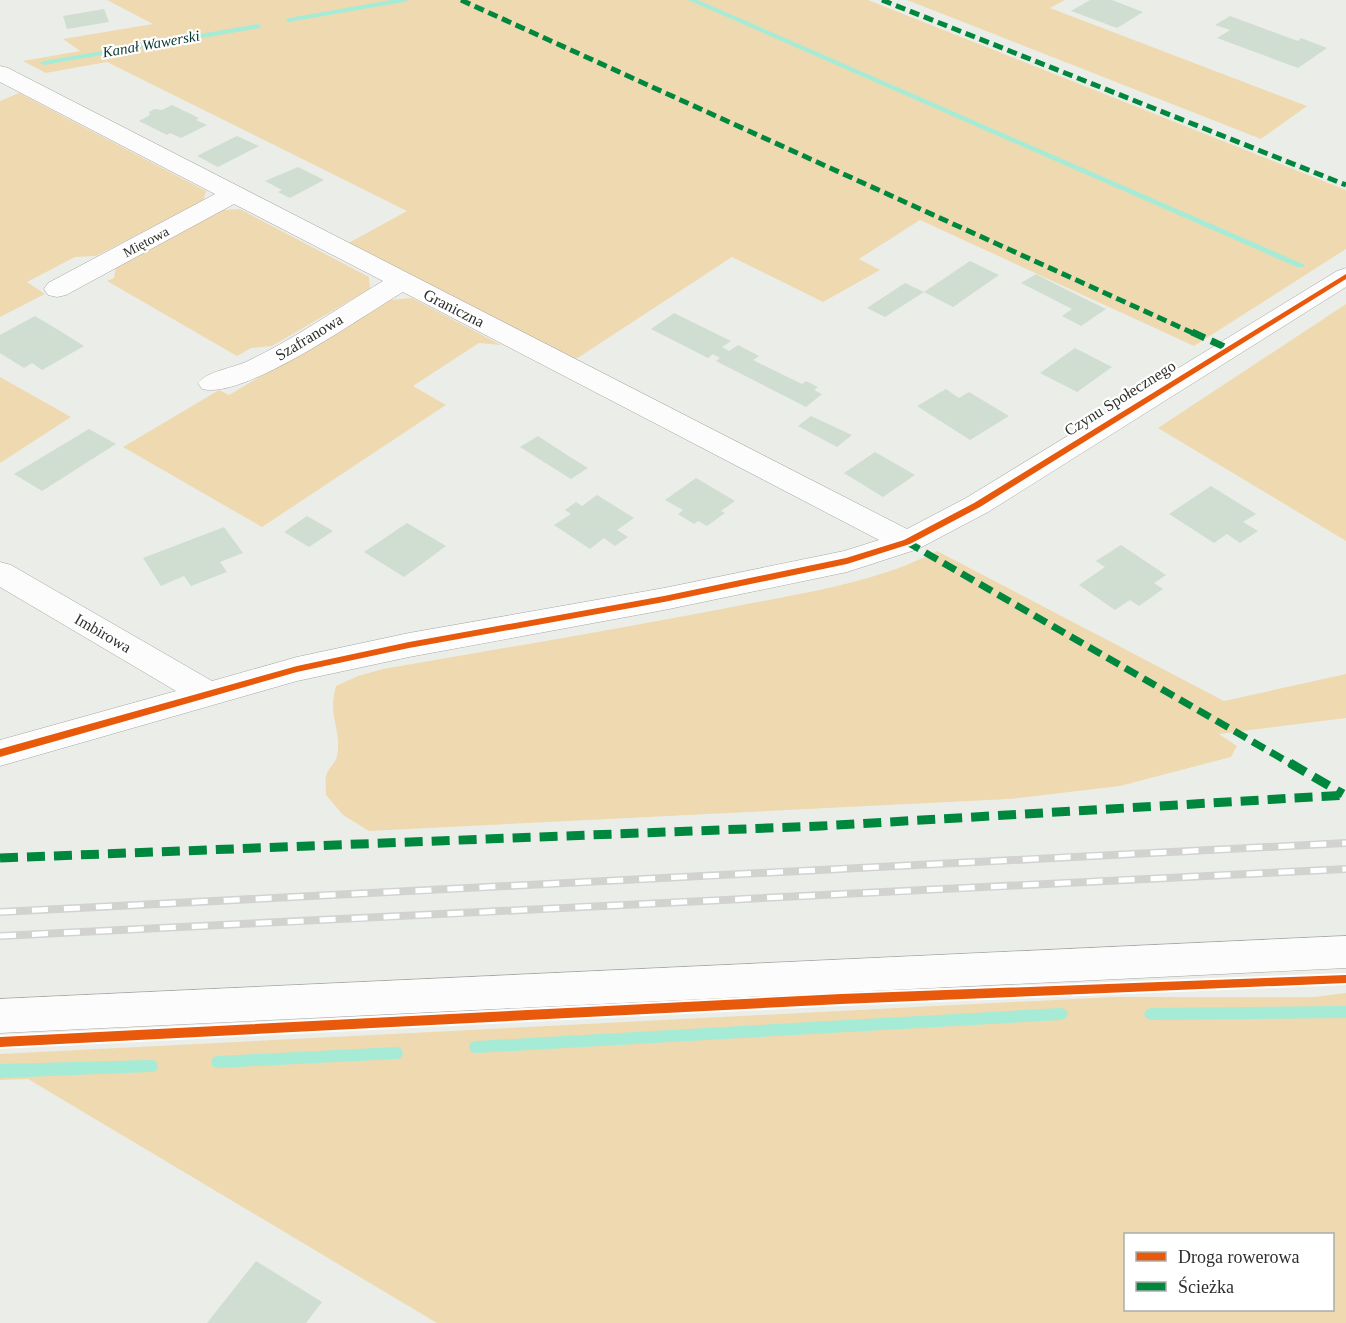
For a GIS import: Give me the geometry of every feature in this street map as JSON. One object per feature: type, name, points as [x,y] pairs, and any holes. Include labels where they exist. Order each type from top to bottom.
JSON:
[{"type":"street","name":"Graniczna","points":[[4,80],[234,194],[907,542]]},
{"type":"street","name":"Miętowa","points":[[57,289],[234,194]]},
{"type":"street","name":"Czynu Społecznego","points":[[0,753],[297,669],[847,561],[907,542],[977,504],[1346,276]]},
{"type":"street","name":"Szafranowa","points":[[212,383],[243,374],[266,363],[402,281]]},
{"type":"street","name":"Imbirowa","points":[[0,573],[207,693]]},
{"type":"street","points":[[0,1016],[1346,952]]},
{"type":"shaded area","points":[[107,0],[868,0],[1346,190],[1346,249],[1194,346],[920,220],[859,259],[880,270],[823,302],[732,257],[576,359],[345,245],[407,211],[107,62],[46,73],[23,61],[80,51],[63,39],[153,24]]},
{"type":"shaded area","points":[[907,0],[1065,0],[1050,8],[1307,106],[1261,139]]},
{"type":"shaded area","points":[[19,93],[206,191],[203,201],[96,256],[75,257],[27,282],[45,294],[0,317],[0,101]]},
{"type":"shaded area","points":[[240,209],[369,277],[370,289],[272,346],[251,348],[237,356],[107,281],[114,278],[116,266],[221,210]]},
{"type":"shaded area","points":[[412,298],[501,345],[479,343],[413,386],[446,405],[262,527],[123,447],[219,390],[229,395],[389,300]]},
{"type":"shaded area","points":[[1346,304],[1346,541],[1158,428]]},
{"type":"shaded area","points":[[0,377],[71,417],[0,463]]},
{"type":"shaded area","points":[[937,551],[1224,701],[1346,674],[1346,718],[1219,734],[1237,746],[1231,757],[1120,786],[1009,799],[369,831],[343,815],[326,795],[326,776],[336,759],[338,746],[333,706],[336,686],[358,676],[383,669],[807,593],[887,572]]},
{"type":"shaded area","points":[[1346,993],[1346,1323],[437,1323],[28,1079],[0,1080],[0,1054],[1113,997],[1314,997]]},
{"type":"building","points":[[1090,0],[1112,0],[1143,12],[1117,28],[1071,11]]},
{"type":"building","points":[[104,9],[109,22],[67,29],[63,16]]},
{"type":"building","points":[[1230,16],[1298,41],[1301,38],[1327,48],[1298,68],[1217,38],[1230,30],[1215,25]]},
{"type":"building","points":[[172,105],[199,118],[196,120],[207,125],[181,138],[170,133],[167,135],[139,121],[150,115],[149,112],[154,109],[162,110]]},
{"type":"building","points":[[237,136],[259,146],[218,167],[197,156]]},
{"type":"building","points":[[298,167],[324,180],[290,198],[278,192],[282,190],[265,181]]},
{"type":"building","points":[[970,261],[999,275],[953,307],[924,292]]},
{"type":"building","points":[[1036,274],[1106,309],[1081,326],[1062,316],[1072,309],[1021,283]]},
{"type":"building","points":[[905,283],[924,292],[885,317],[867,308]]},
{"type":"building","points":[[674,313],[731,341],[722,347],[729,351],[738,345],[759,356],[753,360],[802,384],[806,381],[818,387],[814,390],[822,394],[806,407],[716,361],[720,358],[713,354],[708,358],[651,329]]},
{"type":"building","points":[[35,316],[84,346],[42,370],[32,363],[24,368],[0,353],[0,335]]},
{"type":"building","points":[[1075,348],[1112,367],[1077,392],[1040,373]]},
{"type":"building","points":[[946,389],[959,398],[969,392],[1009,416],[970,440],[917,406]]},
{"type":"building","points":[[811,416],[852,435],[837,447],[798,426]]},
{"type":"building","points":[[89,429],[116,444],[42,491],[14,474]]},
{"type":"building","points":[[538,436],[588,468],[571,479],[520,447]]},
{"type":"building","points":[[875,452],[915,475],[883,497],[844,473]]},
{"type":"building","points":[[696,478],[735,501],[721,511],[725,513],[707,526],[698,521],[694,524],[678,514],[683,510],[665,500]]},
{"type":"building","points":[[1211,486],[1256,514],[1243,522],[1258,531],[1240,543],[1227,534],[1214,543],[1169,514]]},
{"type":"building","points":[[597,495],[634,518],[617,530],[628,537],[615,546],[604,538],[590,549],[554,525],[571,514],[565,510],[576,502],[582,506]]},
{"type":"building","points":[[307,516],[333,531],[309,547],[284,532]]},
{"type":"building","points":[[407,523],[446,546],[404,577],[364,552]]},
{"type":"building","points":[[224,527],[243,553],[220,562],[227,572],[191,586],[184,576],[161,586],[143,558]]},
{"type":"building","points":[[1121,545],[1166,575],[1154,583],[1163,589],[1139,606],[1130,600],[1115,610],[1079,585],[1105,567],[1096,561]]},
{"type":"building","points":[[256,1261],[322,1302],[306,1323],[207,1323]]},
{"type":"waterway","name":"Kanał Wawerski","points":[[289,20],[404,0]]},
{"type":"waterway","points":[[692,0],[1300,265]]},
{"type":"waterway","name":"Kanał Wawerski","points":[[44,63],[257,26]]},
{"type":"waterway","points":[[1151,1014],[1346,1012]]},
{"type":"waterway","points":[[476,1047],[1061,1014]]},
{"type":"waterway","points":[[218,1062],[396,1053]]},
{"type":"waterway","points":[[0,1071],[151,1066]]},
{"type":"railway","points":[[0,912],[1346,843]]},
{"type":"railway","points":[[0,936],[1346,869]]},
{"type":"marked path","points":[[461,0],[1229,349]]},
{"type":"marked path","points":[[882,0],[1346,185]]},
{"type":"marked path","points":[[907,542],[1343,794]]},
{"type":"marked path","points":[[0,858],[821,826],[1346,795]]},
{"type":"cycle path","points":[[0,753],[297,669],[409,645],[664,599],[847,561],[907,542],[977,505],[1346,276]]},
{"type":"cycle path","points":[[0,1042],[841,999],[1346,979]]}]
